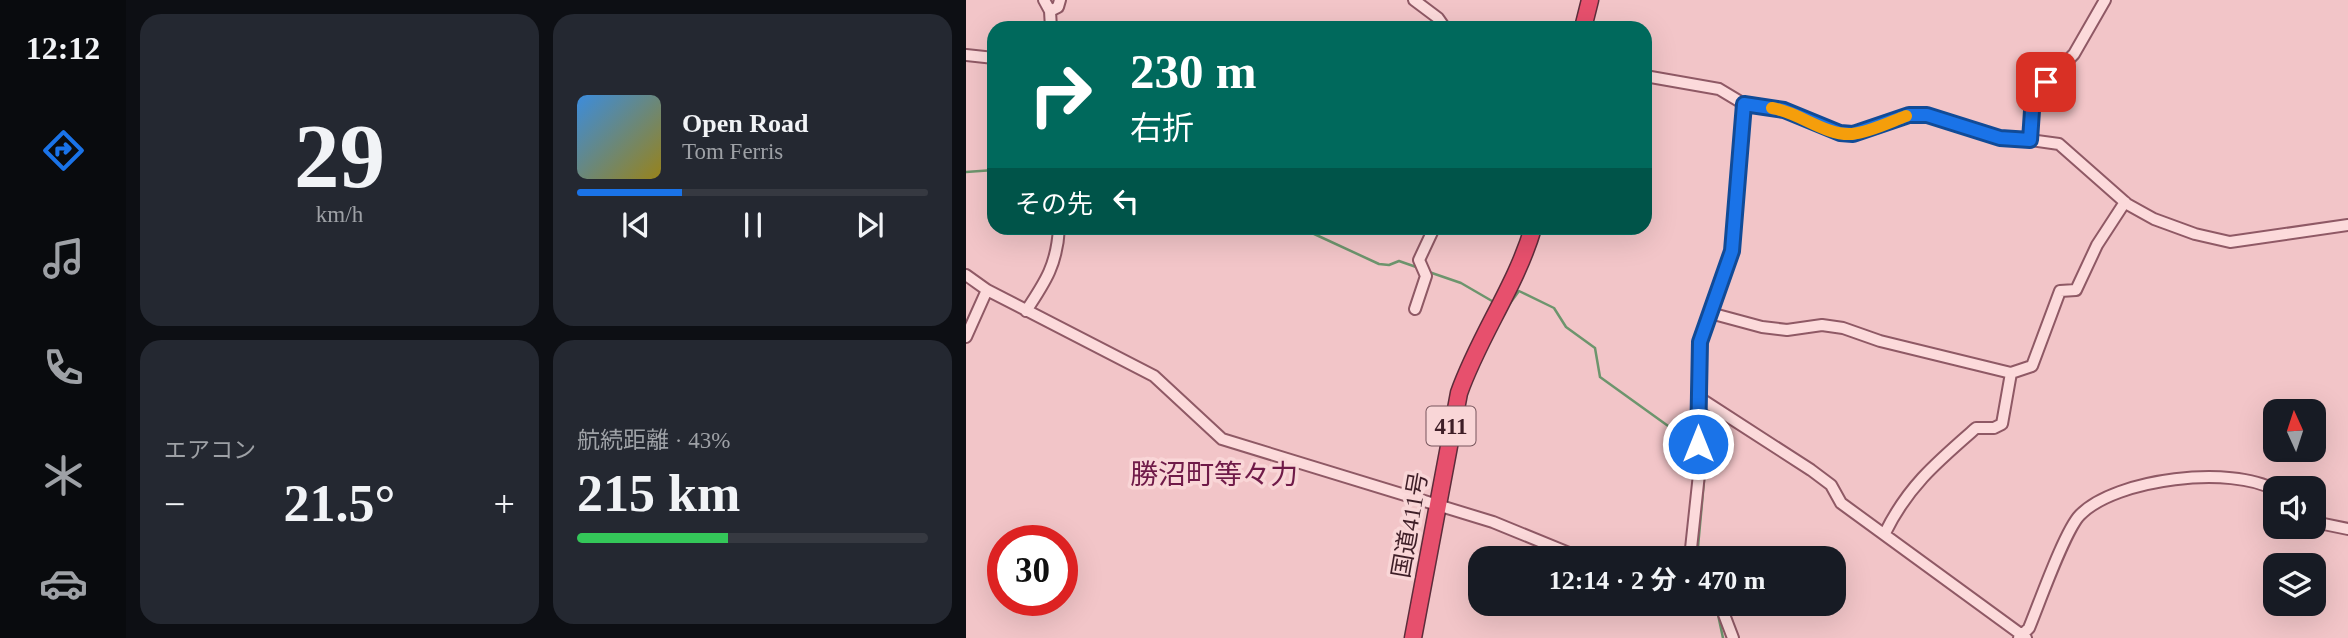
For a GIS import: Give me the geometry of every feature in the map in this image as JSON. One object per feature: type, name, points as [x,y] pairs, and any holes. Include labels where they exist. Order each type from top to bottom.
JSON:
[{"type":"highway","points":[[1585,21],[1590,0]]},
{"type":"highway","name":"国道411号","points":[[1413,638],[1458,393],[1472,357],[1517,273],[1531,235]]},
{"type":"street","points":[[1044,0],[1050,11],[1051,21]]},
{"type":"street","points":[[1050,11],[1060,0]]},
{"type":"street","points":[[1414,0],[1440,21]]},
{"type":"street","points":[[2030,140],[2033,96],[2074,54],[2105,0]]},
{"type":"street","points":[[966,55],[987,57]]},
{"type":"street","points":[[1652,77],[1719,89],[1744,104],[1784,110],[1840,133],[1853,134],[1909,115],[1927,115],[2000,138],[2059,144],[2124,202],[2154,219],[2195,234],[2230,242],[2348,225]]},
{"type":"street","points":[[1691,546],[1699,474],[1700,342],[1732,251],[1744,104]]},
{"type":"street","points":[[1710,313],[1762,327],[1787,330],[1822,325],[1843,328],[1880,341],[2011,373],[2032,366],[2060,290],[2076,290],[2097,245],[2124,202]]},
{"type":"street","points":[[1026,311],[1048,277],[1058,254],[1059,235]]},
{"type":"street","points":[[1415,309],[1426,276],[1419,260],[1431,235]]},
{"type":"street","points":[[966,275],[1026,311],[1154,376],[1222,439],[1493,522],[1552,546]]},
{"type":"street","points":[[966,337],[987,290]]},
{"type":"street","points":[[1885,533],[1896,510],[1921,475],[1976,428],[1994,428],[2002,424],[2011,373]]},
{"type":"street","points":[[1698,397],[1811,470],[1830,485],[1842,503],[2023,637],[2076,521],[2092,506],[2154,482],[2188,479],[2255,480],[2263,484]]},
{"type":"street","points":[[2326,524],[2348,529]]},
{"type":"street","points":[[1725,616],[1733,638]]},
{"type":"waterway","points":[[966,172],[987,170]]},
{"type":"waterway","points":[[1316,235],[1379,264],[1389,265],[1399,261],[1419,268]]},
{"type":"waterway","points":[[1429,272],[1461,283],[1492,301]]},
{"type":"waterway","points":[[1508,306],[1519,291],[1554,308],[1566,327],[1595,348],[1600,377],[1689,441]]},
{"type":"waterway","points":[[1698,546],[1706,459]]},
{"type":"waterway","points":[[1718,616],[1723,638]]},
{"type":"slow traffic","points":[[1772,108],[1784,110],[1840,133],[1853,134],[1906,116]]},
{"type":"district","name":"勝沼町等々力","points":[[1214,474]]},
{"type":"route","points":[[1698,444],[1700,342],[1732,251],[1744,104],[1784,110],[1840,133],[1853,134],[1909,115],[1927,115],[2000,138],[2030,140],[2033,96],[2046,82]]}]
